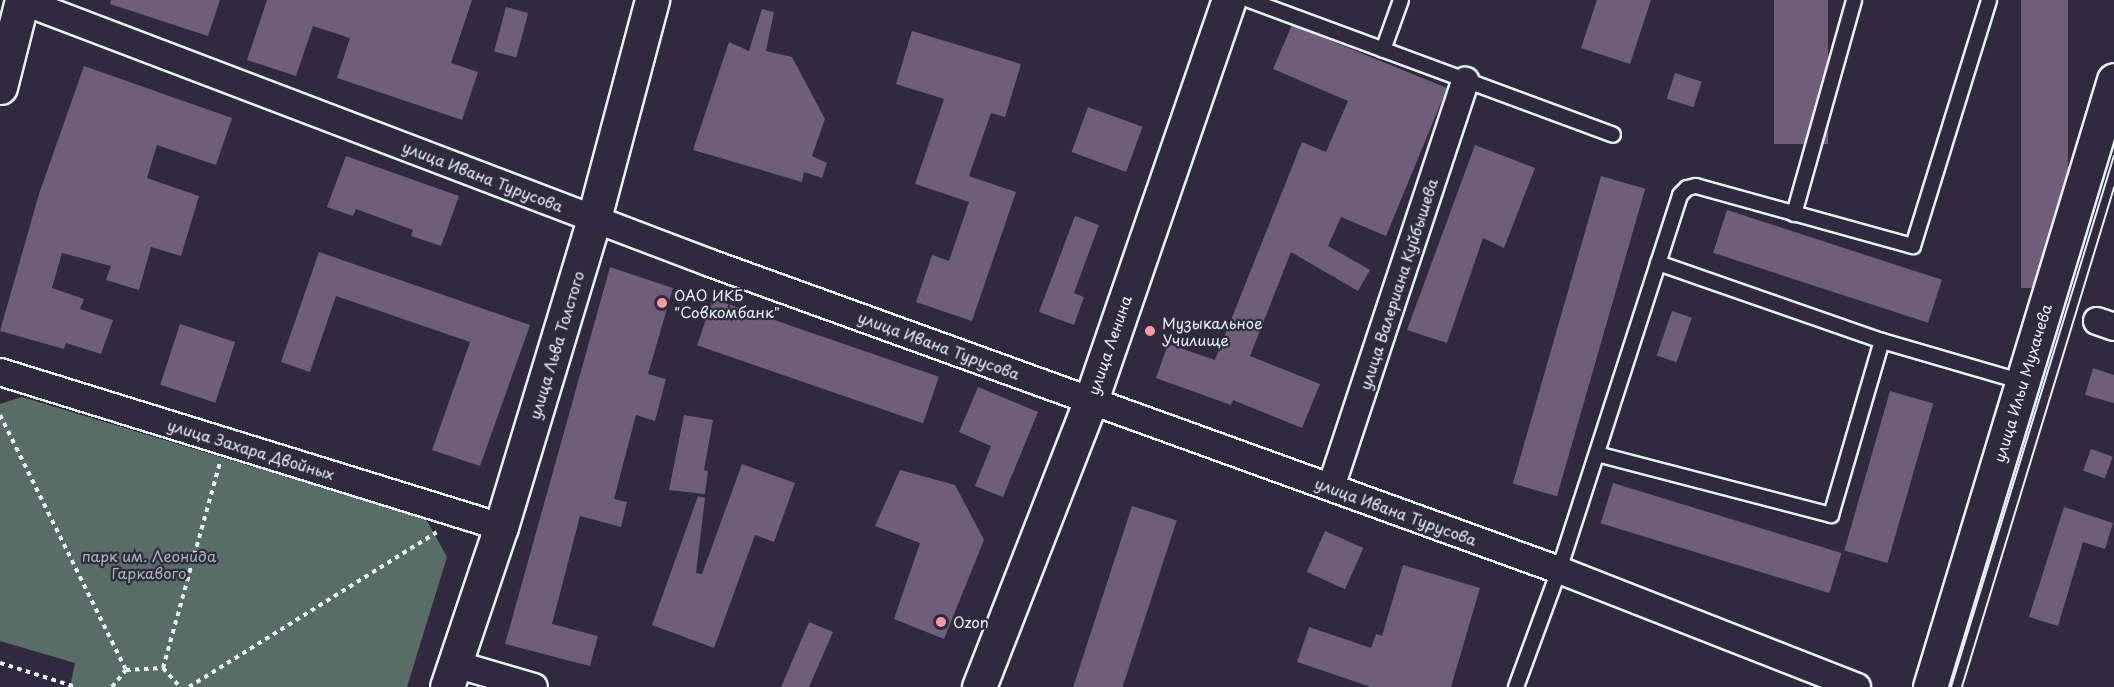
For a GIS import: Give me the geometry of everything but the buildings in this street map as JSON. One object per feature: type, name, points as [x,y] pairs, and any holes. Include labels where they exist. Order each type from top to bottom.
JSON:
[{"type":"street","name":"улица Ивана Турусова","points":[[22,0],[594,218],[1559,570],[1857,687]]},
{"type":"street","points":[[2,70],[22,0]]},
{"type":"street","name":"улица Льва Толстого","points":[[451,675],[501,527],[594,218],[652,0]]},
{"type":"street","name":"улица Ленина","points":[[979,687],[1090,400],[1229,0]]},
{"type":"street","name":"улица Ильи Мухачева","points":[[1930,687],[2114,80]]},
{"type":"street","name":"улица Валериана Куйбышева","points":[[1331,487],[1465,81]]},
{"type":"street","name":"улица Захара Двойных","points":[[0,372],[501,527]]},
{"type":"street","points":[[451,675],[534,687]]},
{"type":"lane","points":[[1249,0],[1613,135]]},
{"type":"lane","points":[[1383,50],[1401,0]]},
{"type":"lane","points":[[1794,214],[1854,0]]},
{"type":"lane","points":[[1516,687],[1559,570],[1680,195],[1687,188],[1696,186],[1913,246],[1989,0]]},
{"type":"lane","points":[[1658,263],[1882,341],[2023,382]]},
{"type":"lane","points":[[1597,454],[1831,515],[1882,341]]},
{"type":"path","points":[[0,415],[126,670]]},
{"type":"path","points":[[163,668],[226,441]]},
{"type":"path","points":[[189,687],[465,515]]},
{"type":"path","points":[[0,663],[76,687]]},
{"type":"path","points":[[112,687],[126,670],[163,668]]},
{"type":"path","points":[[163,668],[180,687]]},
{"type":"green space","name":"парк им. Леонида Гаркавого","points":[[22,397],[426,519],[447,557],[407,687],[70,687],[75,663],[0,641],[0,404]]},
{"type":"tram line","points":[[1951,687],[2114,156]]},
{"type":"tram line","points":[[1962,687],[2114,188]]},
{"type":"place","name":"ОАО ИКБ \"Совкомбанк\"","points":[[662,303]]},
{"type":"place","name":"Музыкальное Училище","points":[[1150,331]]},
{"type":"place","name":"Ozon","points":[[941,622]]}]
